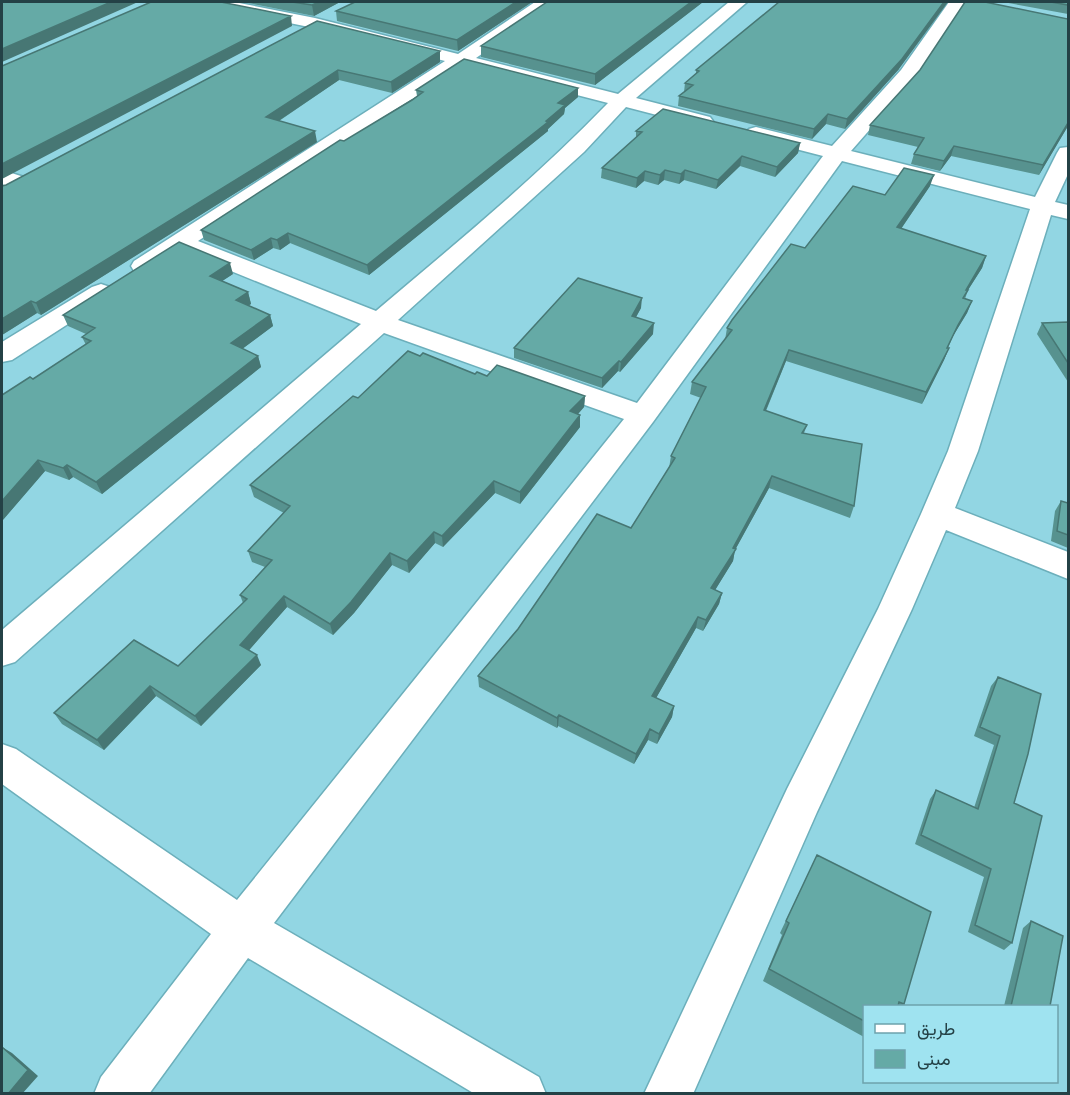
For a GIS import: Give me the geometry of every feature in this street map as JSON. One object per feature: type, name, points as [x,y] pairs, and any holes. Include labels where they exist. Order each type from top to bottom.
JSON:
[{"type":"street","points":[[212,2],[315,23],[462,59],[620,102],[837,153],[1055,209]]},
{"type":"street","points":[[2,354],[181,242],[462,59],[545,2]]},
{"type":"street","points":[[2,651],[577,148],[620,102],[740,2]]},
{"type":"street","points":[[118,1094],[242,929],[643,416],[837,153],[908,74],[957,2]]},
{"type":"street","points":[[284,40],[336,12]]},
{"type":"street","points":[[668,1094],[801,802],[895,609],[937,514],[1055,209],[1068,153]]},
{"type":"street","points":[[6,183],[37,171]]},
{"type":"street","points":[[181,242],[379,322],[643,416]]},
{"type":"street","points":[[937,514],[1068,566]]},
{"type":"street","points":[[2,762],[242,929],[522,1094]]},
{"type":"building","points":[[2,2],[111,2],[2,49]]},
{"type":"building","points":[[151,2],[221,2],[291,16],[2,164],[2,66]]},
{"type":"building","points":[[292,2],[319,2],[312,5]]},
{"type":"building","points":[[355,2],[516,2],[457,40],[336,11]]},
{"type":"building","points":[[547,2],[691,2],[595,74],[481,46]]},
{"type":"building","points":[[779,2],[944,2],[902,59],[847,119],[828,114],[814,129],[679,96],[693,85],[685,83],[699,71],[696,70]]},
{"type":"building","points":[[965,2],[985,2],[1068,19],[1068,123],[1043,165],[954,146],[944,161],[914,154],[924,138],[870,125],[920,70]]},
{"type":"building","points":[[1051,2],[1068,2],[1068,5]]},
{"type":"building","points":[[317,21],[440,51],[391,82],[338,70],[266,117],[315,131],[36,303],[31,301],[2,319],[2,186]]},
{"type":"building","points":[[464,59],[578,88],[558,103],[565,105],[546,121],[548,122],[367,265],[288,233],[277,240],[271,238],[251,250],[201,230],[340,140],[344,141],[412,100],[423,92],[416,90]]},
{"type":"building","points":[[663,109],[800,143],[777,167],[742,156],[718,180],[685,170],[681,174],[665,170],[660,175],[645,171],[637,178],[602,168],[642,132],[636,131]]},
{"type":"building","points":[[904,168],[934,175],[897,227],[986,256],[963,298],[972,301],[926,392],[789,350],[764,410],[807,425],[802,433],[862,444],[854,506],[772,476],[733,548],[736,549],[711,588],[722,593],[706,620],[698,617],[652,696],[674,706],[659,734],[650,729],[636,754],[559,715],[557,718],[478,676],[518,629],[597,514],[631,528],[675,458],[671,456],[706,387],[692,382],[732,330],[727,328],[732,320],[791,244],[805,248],[853,186],[885,195]]},
{"type":"building","points":[[179,242],[230,263],[210,276],[248,292],[236,300],[270,315],[231,343],[258,356],[96,482],[67,465],[63,468],[38,460],[2,501],[2,395],[30,377],[33,379],[91,341],[82,337],[95,328],[63,315]]},
{"type":"building","points":[[578,278],[642,298],[632,316],[654,323],[621,362],[619,361],[602,378],[514,348]]},
{"type":"building","points":[[1068,322],[1068,363],[1042,323]]},
{"type":"building","points":[[408,351],[420,356],[423,353],[475,374],[477,372],[487,376],[497,365],[585,396],[570,411],[580,415],[520,492],[494,481],[442,536],[434,532],[407,561],[390,553],[351,602],[330,624],[284,596],[240,645],[257,655],[195,716],[150,686],[97,740],[54,713],[134,640],[178,666],[247,599],[240,595],[272,560],[248,551],[290,506],[250,485],[353,396],[358,398]]},
{"type":"building","points":[[1061,501],[1068,503],[1068,535],[1057,531]]},
{"type":"building","points":[[998,677],[1041,694],[1028,754],[1014,803],[1042,816],[1012,943],[975,925],[991,869],[921,835],[936,790],[978,809],[1000,736],[980,727]]},
{"type":"building","points":[[817,855],[931,912],[904,1004],[899,1002],[898,1005],[863,1005],[863,1020],[769,969],[789,923],[786,921]]},
{"type":"building","points":[[1031,921],[1063,936],[1050,1005],[1011,1005]]},
{"type":"building","points":[[2,1047],[28,1070],[8,1094],[2,1094]]}]
